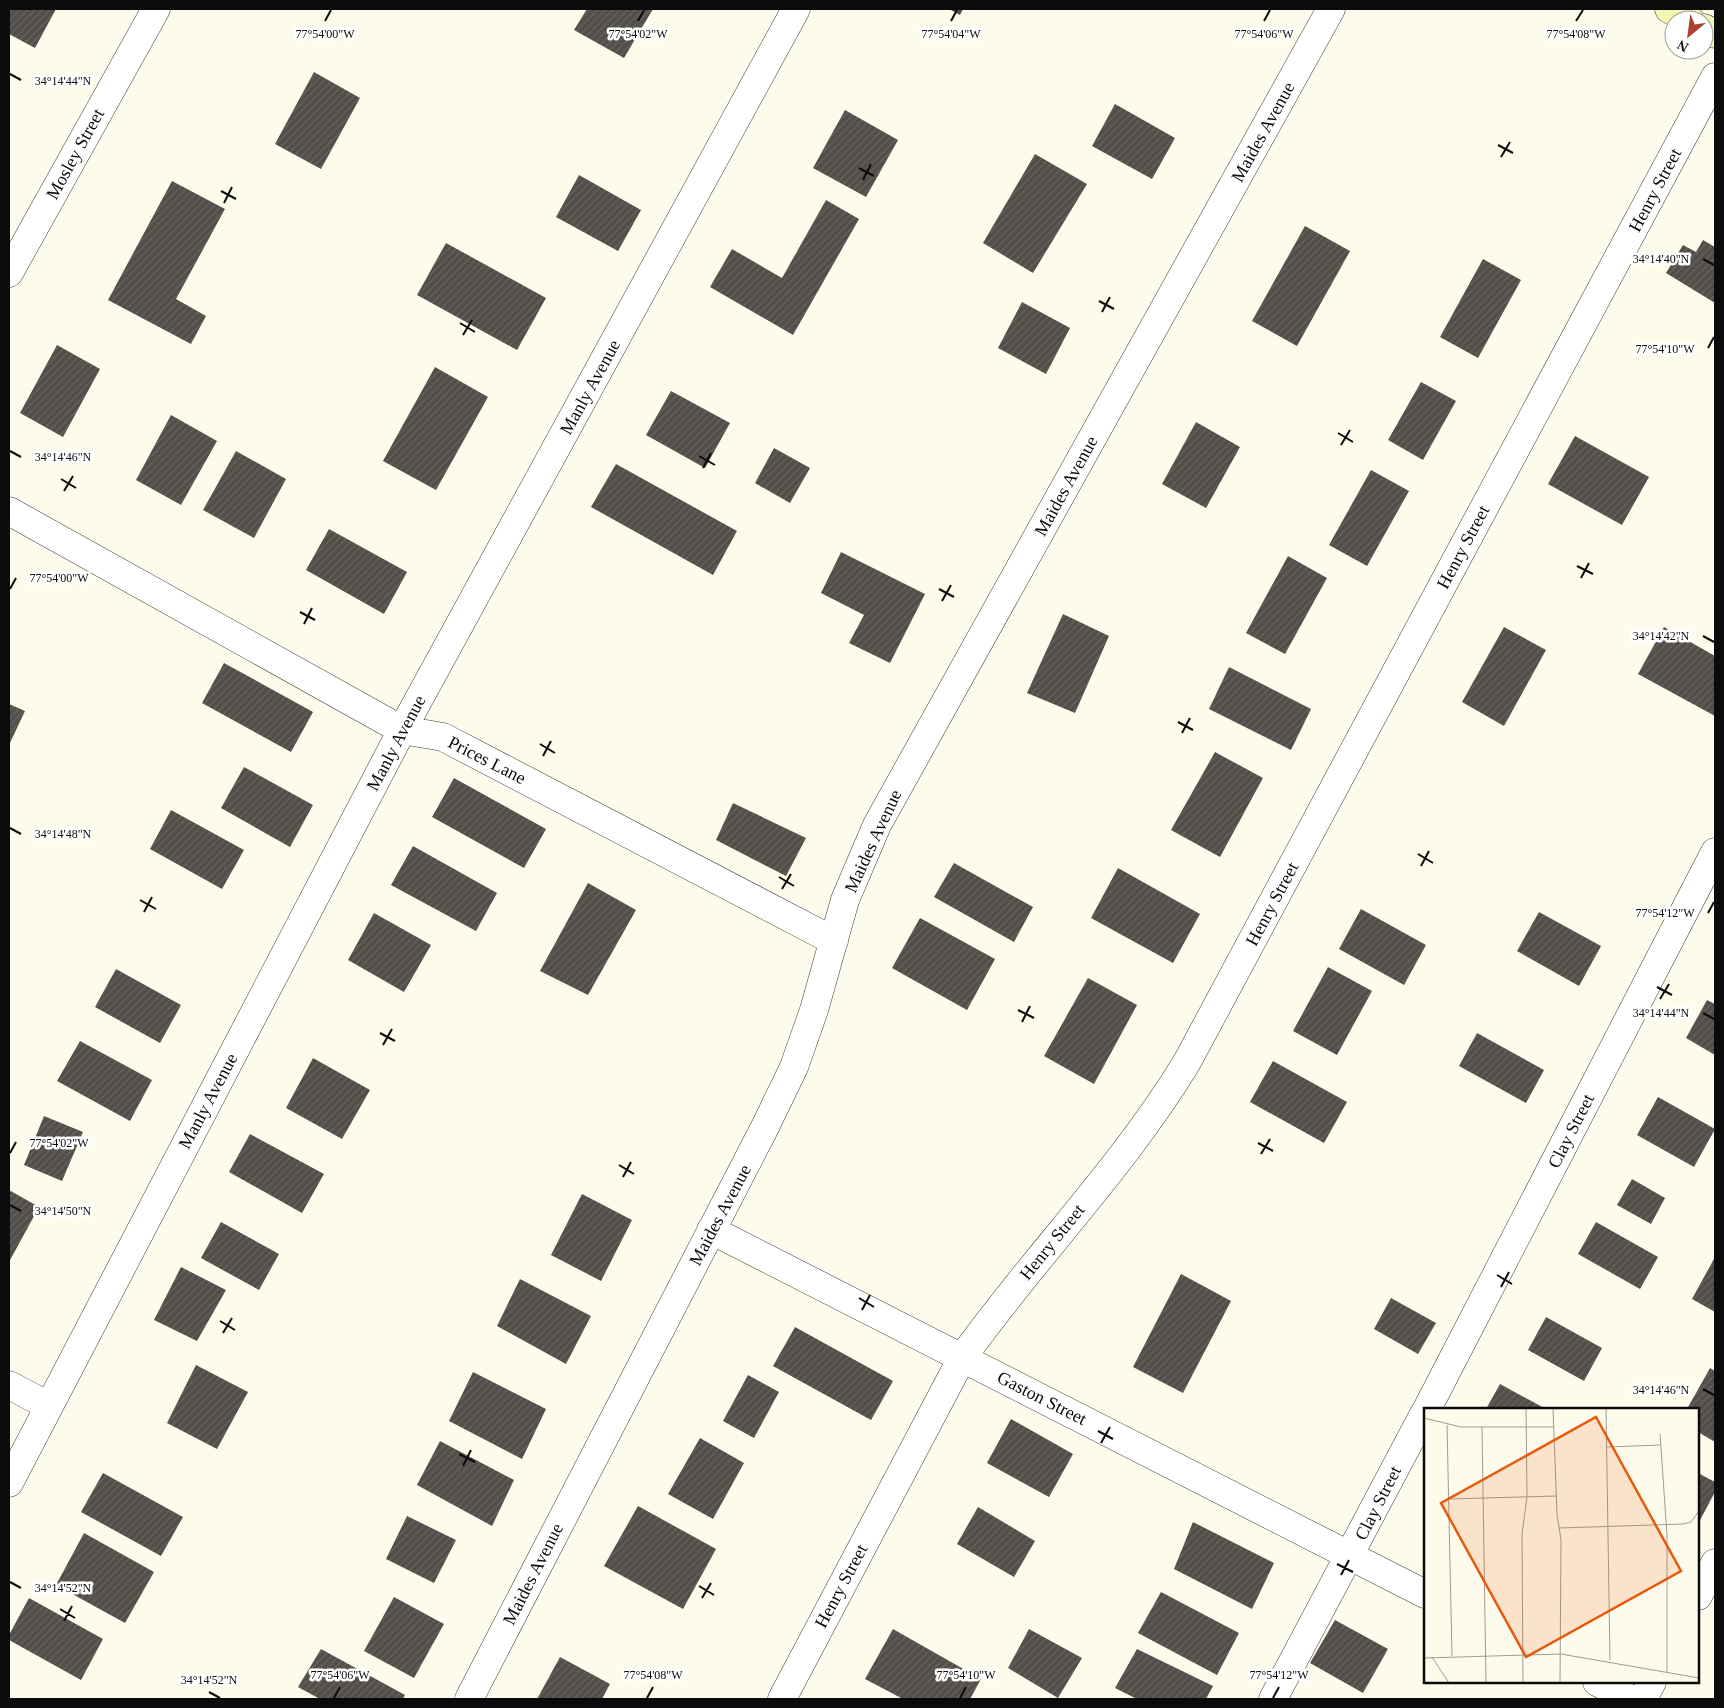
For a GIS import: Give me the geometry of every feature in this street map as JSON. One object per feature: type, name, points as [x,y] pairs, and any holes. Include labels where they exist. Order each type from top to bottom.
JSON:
[{"type":"street","name":"Mosley Street","points":[[9,273],[156,9]]},
{"type":"street","name":"Manly Avenue","points":[[9,1483],[402,730],[796,9]]},
{"type":"street","name":"Maides Avenue","points":[[469,1699],[794,1067],[814,1010],[846,900],[877,824],[1331,9]]},
{"type":"street","name":"Henry Street","points":[[782,1699],[962,1358],[992,1315],[1160,1107],[1187,1062],[1715,77]]},
{"type":"street","name":"Prices Lane","points":[[9,511],[402,730],[443,737],[834,941]]},
{"type":"street","name":"Clay Street","points":[[1428,1408],[1715,852]]},
{"type":"street","name":"Gaston Street","points":[[711,1230],[1424,1593]]},
{"type":"street","points":[[9,1385],[49,1406]]},
{"type":"street","name":"Clay Street","points":[[1273,1699],[1351,1556],[1424,1415]]},
{"type":"street","points":[[1699,1594],[1715,1563]]},
{"type":"street","points":[[1599,1683],[1631,1699]]},
{"type":"street","points":[[1643,1699],[1651,1683]]},
{"type":"building","points":[[9,9],[56,9],[35,48],[9,34]]},
{"type":"building","points":[[587,9],[653,9],[624,58],[574,30]]},
{"type":"building","points":[[949,9],[963,9],[960,15]]},
{"type":"building","points":[[314,72],[360,98],[321,169],[275,144]]},
{"type":"building","points":[[1115,104],[1175,138],[1152,179],[1092,146]]},
{"type":"building","points":[[845,110],[898,140],[866,197],[813,168]]},
{"type":"building","points":[[1035,154],[1087,184],[1033,273],[983,243]]},
{"type":"building","points":[[579,175],[641,210],[618,251],[556,217]]},
{"type":"building","points":[[172,181],[225,209],[176,299],[206,316],[191,344],[108,300]]},
{"type":"building","points":[[826,200],[859,219],[793,335],[710,287],[732,249],[782,278]]},
{"type":"building","points":[[1305,226],[1350,251],[1297,346],[1252,321]]},
{"type":"building","points":[[1703,240],[1715,247],[1715,303],[1666,273],[1683,245],[1696,252]]},
{"type":"building","points":[[446,243],[546,298],[517,350],[417,295]]},
{"type":"building","points":[[1483,259],[1521,280],[1478,358],[1440,337]]},
{"type":"building","points":[[1022,302],[1070,328],[1046,374],[998,348]]},
{"type":"building","points":[[57,345],[100,369],[63,437],[20,413]]},
{"type":"building","points":[[435,367],[488,397],[436,490],[383,461]]},
{"type":"building","points":[[1421,382],[1456,401],[1423,460],[1388,440]]},
{"type":"building","points":[[671,391],[730,423],[705,468],[646,435]]},
{"type":"building","points":[[171,415],[217,441],[181,505],[136,480]]},
{"type":"building","points":[[1196,422],[1240,447],[1206,508],[1162,484]]},
{"type":"building","points":[[1575,436],[1649,477],[1622,525],[1548,484]]},
{"type":"building","points":[[774,448],[810,468],[790,503],[755,483]]},
{"type":"building","points":[[236,451],[286,479],[254,538],[203,510]]},
{"type":"building","points":[[616,464],[737,531],[713,575],[591,507]]},
{"type":"building","points":[[1371,470],[1409,491],[1367,566],[1329,545]]},
{"type":"building","points":[[329,529],[407,572],[384,614],[306,570]]},
{"type":"building","points":[[841,552],[925,594],[890,663],[849,643],[864,615],[821,593]]},
{"type":"building","points":[[1288,556],[1327,578],[1285,654],[1246,633]]},
{"type":"building","points":[[1063,614],[1109,636],[1075,713],[1027,693]]},
{"type":"building","points":[[1504,627],[1546,650],[1504,726],[1462,702]]},
{"type":"building","points":[[1664,627],[1715,656],[1715,716],[1638,674]]},
{"type":"building","points":[[224,663],[313,712],[291,752],[202,703]]},
{"type":"building","points":[[1229,667],[1311,709],[1291,750],[1209,709]]},
{"type":"building","points":[[9,704],[25,711],[9,745]]},
{"type":"building","points":[[1215,752],[1263,778],[1220,857],[1171,830]]},
{"type":"building","points":[[244,767],[313,805],[290,847],[221,808]]},
{"type":"building","points":[[454,778],[546,829],[524,868],[432,817]]},
{"type":"building","points":[[733,803],[806,838],[786,876],[716,840]]},
{"type":"building","points":[[171,810],[244,850],[222,889],[150,849]]},
{"type":"building","points":[[413,846],[497,893],[476,931],[391,885]]},
{"type":"building","points":[[954,863],[1033,907],[1014,942],[934,897]]},
{"type":"building","points":[[1118,868],[1200,914],[1173,963],[1091,918]]},
{"type":"building","points":[[588,883],[636,910],[588,995],[540,971]]},
{"type":"building","points":[[1361,909],[1426,945],[1404,985],[1339,949]]},
{"type":"building","points":[[1539,912],[1601,946],[1579,986],[1517,951]]},
{"type":"building","points":[[374,913],[431,945],[404,992],[348,960]]},
{"type":"building","points":[[920,918],[995,959],[967,1010],[892,968]]},
{"type":"building","points":[[1328,967],[1372,991],[1337,1055],[1293,1031]]},
{"type":"building","points":[[116,969],[181,1005],[160,1043],[95,1007]]},
{"type":"building","points":[[1088,978],[1137,1005],[1094,1084],[1044,1056]]},
{"type":"building","points":[[1707,1000],[1715,1004],[1715,1055],[1686,1038]]},
{"type":"building","points":[[1477,1033],[1544,1070],[1526,1103],[1459,1066]]},
{"type":"building","points":[[80,1041],[152,1080],[130,1121],[57,1081]]},
{"type":"building","points":[[313,1058],[370,1090],[342,1139],[286,1108]]},
{"type":"building","points":[[1273,1061],[1347,1102],[1324,1143],[1250,1102]]},
{"type":"building","points":[[1658,1097],[1715,1129],[1694,1167],[1637,1135]]},
{"type":"building","points":[[44,1116],[83,1132],[62,1181],[24,1165]]},
{"type":"building","points":[[250,1134],[324,1174],[302,1213],[229,1172]]},
{"type":"building","points":[[1632,1179],[1665,1198],[1651,1224],[1617,1205]]},
{"type":"building","points":[[9,1190],[39,1207],[9,1262]]},
{"type":"building","points":[[582,1194],[632,1220],[601,1281],[551,1255]]},
{"type":"building","points":[[221,1222],[279,1254],[259,1290],[201,1258]]},
{"type":"building","points":[[1596,1222],[1658,1257],[1640,1289],[1578,1254]]},
{"type":"building","points":[[1715,1257],[1715,1312],[1692,1299]]},
{"type":"building","points":[[181,1267],[226,1290],[197,1341],[154,1320]]},
{"type":"building","points":[[1181,1274],[1231,1301],[1183,1393],[1133,1367]]},
{"type":"building","points":[[520,1279],[591,1316],[566,1364],[497,1326]]},
{"type":"building","points":[[1391,1298],[1436,1323],[1418,1354],[1374,1329]]},
{"type":"building","points":[[1546,1317],[1602,1348],[1584,1381],[1528,1350]]},
{"type":"building","points":[[795,1327],[893,1381],[871,1420],[773,1366]]},
{"type":"building","points":[[196,1365],[248,1392],[217,1449],[167,1423]]},
{"type":"building","points":[[1710,1368],[1715,1371],[1715,1442],[1699,1433],[1699,1408],[1688,1408]]},
{"type":"building","points":[[473,1372],[546,1409],[522,1459],[449,1421]]},
{"type":"building","points":[[748,1375],[779,1392],[754,1438],[723,1421]]},
{"type":"building","points":[[1500,1384],[1544,1408],[1487,1408]]},
{"type":"building","points":[[1011,1419],[1073,1454],[1049,1497],[987,1463]]},
{"type":"building","points":[[700,1438],[744,1463],[713,1519],[668,1494]]},
{"type":"building","points":[[440,1441],[514,1480],[492,1526],[417,1485]]},
{"type":"building","points":[[103,1473],[183,1517],[161,1556],[81,1512]]},
{"type":"building","points":[[1699,1474],[1715,1482],[1715,1492],[1699,1522]]},
{"type":"building","points":[[638,1506],[716,1549],[683,1609],[604,1566]]},
{"type":"building","points":[[978,1507],[1035,1541],[1014,1577],[957,1544]]},
{"type":"building","points":[[407,1516],[456,1540],[434,1583],[386,1559]]},
{"type":"building","points":[[1193,1522],[1274,1563],[1252,1609],[1174,1569]]},
{"type":"building","points":[[84,1533],[154,1572],[125,1623],[56,1585]]},
{"type":"building","points":[[1161,1592],[1239,1633],[1217,1675],[1138,1633]]},
{"type":"building","points":[[394,1597],[444,1624],[414,1678],[364,1651]]},
{"type":"building","points":[[29,1598],[103,1639],[81,1680],[9,1640],[9,1635]]},
{"type":"building","points":[[1335,1620],[1388,1649],[1363,1693],[1310,1663]]},
{"type":"building","points":[[893,1629],[981,1679],[970,1699],[903,1699],[865,1679]]},
{"type":"building","points":[[1029,1629],[1082,1658],[1058,1698],[1008,1668]]},
{"type":"building","points":[[321,1649],[405,1695],[403,1699],[320,1699],[298,1687]]},
{"type":"building","points":[[1137,1649],[1213,1686],[1206,1699],[1137,1699],[1115,1688]]},
{"type":"building","points":[[560,1657],[610,1684],[602,1699],[537,1699]]}]
